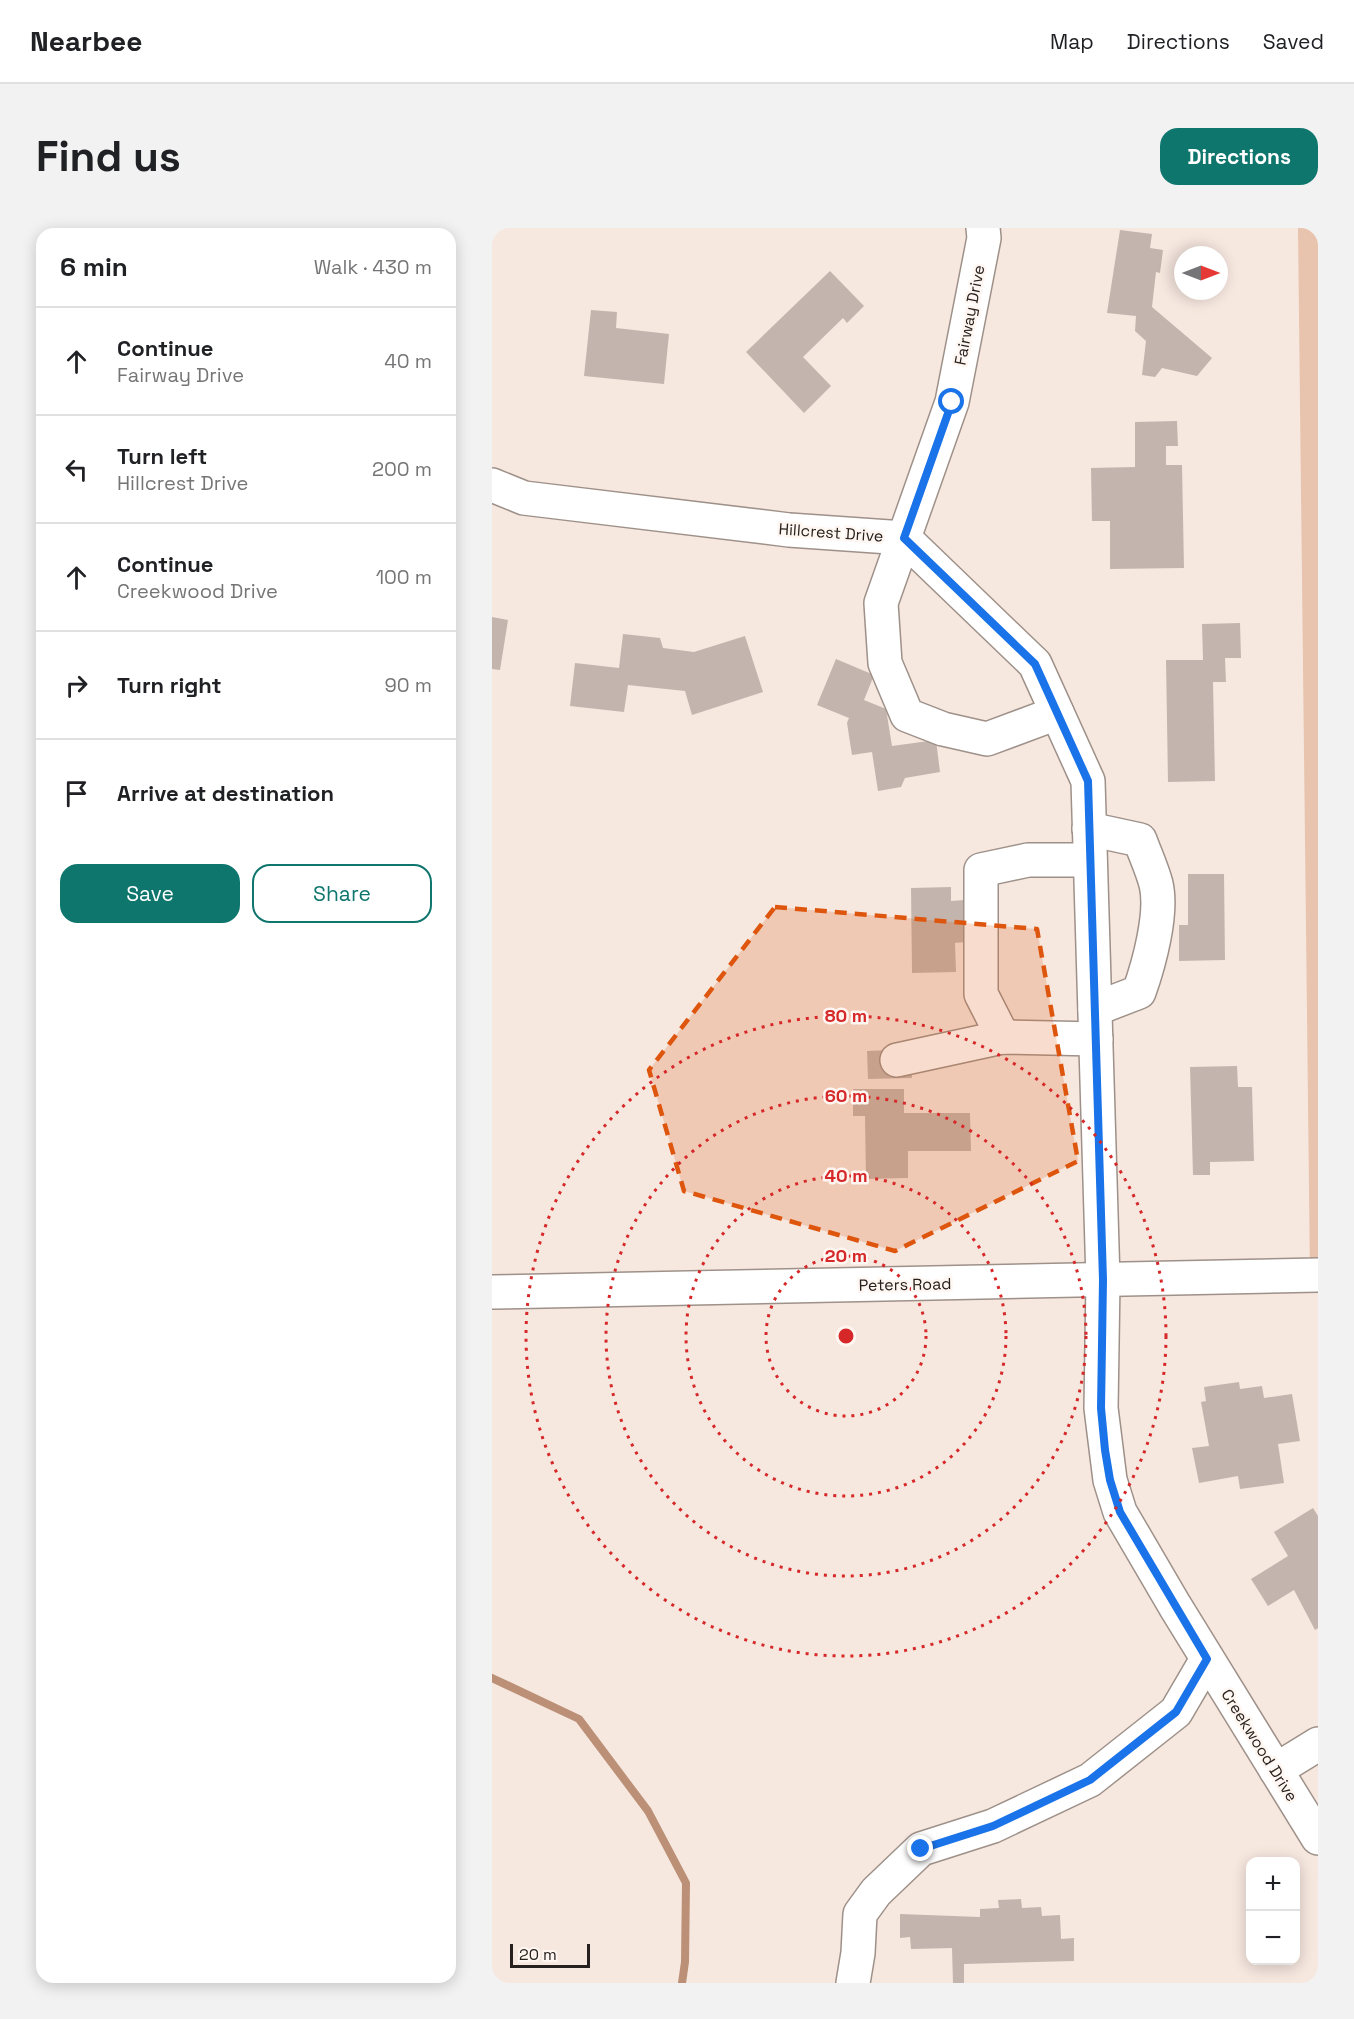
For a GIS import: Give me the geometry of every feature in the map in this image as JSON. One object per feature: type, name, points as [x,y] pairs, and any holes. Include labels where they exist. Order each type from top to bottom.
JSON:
[{"type":"street","name":"Fairway Drive","points":[[983,228],[984,238],[952,402],[881,603],[885,663],[907,715],[943,729],[987,739],[1057,712]]},
{"type":"street","name":"Hillcrest Drive","points":[[492,485],[524,498],[789,530],[904,538],[1035,664],[1088,781],[1103,1280]]},
{"type":"street","points":[[897,1060],[1003,1036],[1095,1024],[1139,993],[1148,966],[1156,924],[1156,886],[1140,840],[1090,844],[981,870],[981,994],[1003,1036]]},
{"type":"street","name":"Peters Road","points":[[492,1292],[1318,1275]]},
{"type":"street","name":"Creekwood Drive","points":[[1103,1280],[1101,1408],[1110,1480],[1120,1512],[1207,1659],[1318,1838]]},
{"type":"street","points":[[853,1983],[858,1953],[860,1914],[876,1892],[921,1849],[993,1826],[1090,1780],[1176,1712],[1207,1659]]},
{"type":"street","points":[[1276,1770],[1318,1744]]},
{"type":"highlighted area","points":[[775,907],[1037,929],[1078,1161],[895,1251],[684,1191],[649,1070]]},
{"type":"shaded area","points":[[1298,228],[1318,228],[1318,1275],[1310,1275]]},
{"type":"building","points":[[1120,230],[1152,234],[1150,248],[1163,250],[1160,273],[1156,272],[1152,307],[1212,358],[1197,376],[1162,368],[1155,377],[1142,375],[1146,341],[1135,331],[1136,316],[1107,313]]},
{"type":"building","points":[[830,271],[864,306],[847,323],[843,318],[803,357],[831,386],[804,413],[746,352]]},
{"type":"building","points":[[591,310],[617,312],[616,328],[669,334],[664,384],[584,376]]},
{"type":"building","points":[[1177,421],[1178,446],[1166,446],[1166,465],[1182,465],[1184,568],[1110,569],[1110,521],[1092,521],[1091,468],[1135,467],[1135,422]]},
{"type":"building","points":[[492,617],[508,620],[500,670],[492,669]]},
{"type":"building","points":[[1240,623],[1241,658],[1225,658],[1226,682],[1213,682],[1215,781],[1168,782],[1166,660],[1203,660],[1202,624]]},
{"type":"building","points":[[623,634],[660,638],[663,648],[694,652],[745,636],[763,692],[692,715],[685,691],[628,685],[624,712],[570,706],[575,663],[619,668]]},
{"type":"building","points":[[836,659],[874,675],[864,700],[886,709],[892,746],[936,740],[940,772],[905,778],[901,787],[878,791],[872,752],[852,755],[847,723],[849,718],[817,705]]},
{"type":"building","points":[[1188,874],[1224,874],[1225,960],[1179,961],[1179,925],[1188,925]]},
{"type":"building","points":[[951,887],[951,901],[964,900],[965,942],[955,943],[956,972],[912,973],[911,888]]},
{"type":"building","points":[[911,1049],[912,1078],[868,1079],[867,1051]]},
{"type":"building","points":[[1237,1066],[1238,1087],[1252,1087],[1254,1161],[1210,1162],[1210,1175],[1193,1175],[1190,1067]]},
{"type":"building","points":[[853,1089],[904,1089],[904,1113],[970,1113],[971,1151],[908,1151],[908,1178],[866,1179],[865,1116],[853,1116]]},
{"type":"building","points":[[1239,1382],[1240,1389],[1262,1386],[1264,1398],[1292,1394],[1300,1441],[1278,1444],[1284,1483],[1240,1489],[1238,1476],[1199,1483],[1192,1448],[1209,1446],[1201,1402],[1206,1401],[1204,1387]]},
{"type":"building","points":[[1313,1508],[1318,1516],[1318,1628],[1315,1630],[1294,1590],[1268,1606],[1251,1579],[1288,1556],[1274,1532]]},
{"type":"building","points":[[1021,1899],[1022,1908],[1041,1907],[1042,1916],[1060,1915],[1061,1939],[1074,1938],[1074,1961],[964,1964],[964,1983],[953,1983],[952,1948],[911,1949],[910,1937],[900,1938],[900,1914],[980,1917],[980,1909],[999,1908],[998,1900]]},
{"type":"waterway","points":[[492,1678],[579,1719],[648,1811],[686,1883],[685,1962],[682,1983]]},
{"type":"route","points":[[921,1849],[993,1826],[1090,1780],[1176,1712],[1207,1659],[1120,1512],[1110,1480],[1105,1450],[1101,1408],[1103,1280],[1088,781],[1035,664],[904,538],[952,402]]}]
